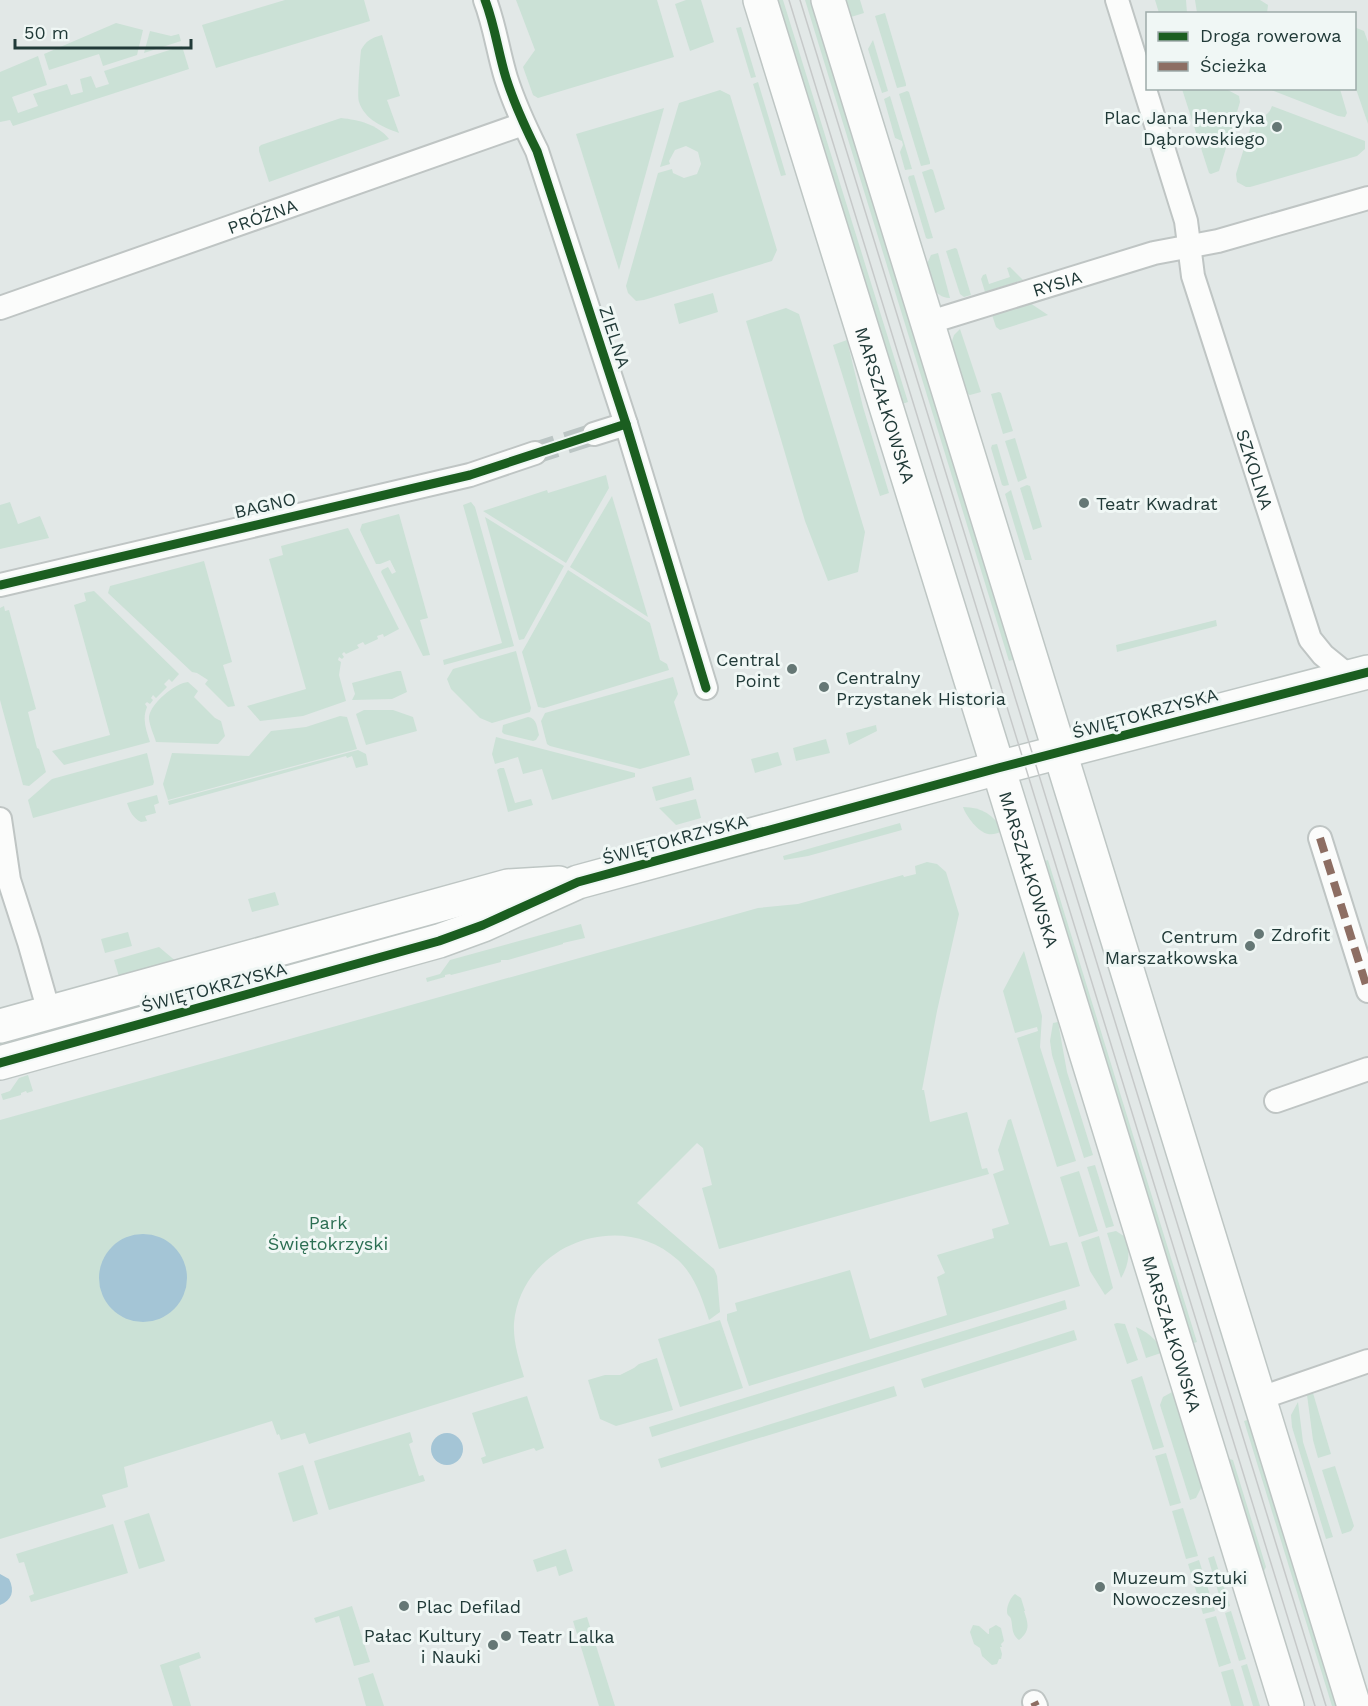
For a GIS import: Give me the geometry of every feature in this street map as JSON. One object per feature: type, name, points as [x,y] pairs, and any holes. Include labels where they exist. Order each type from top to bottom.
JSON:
[{"type":"main road","name":"MARSZAŁKOWSKA","points":[[760,0],[1287,1706]]},
{"type":"main road","points":[[828,0],[1354,1706]]},
{"type":"main road","name":"ŚWIĘTOKRZYSKA","points":[[0,1063],[439,941],[483,925],[579,882],[998,768],[1359,674]]},
{"type":"main road","name":"ŚWIĘTOKRZYSKA","points":[[0,1026],[508,886],[579,882]]},
{"type":"street","name":"ZIELNA","points":[[485,0],[493,21],[506,77],[523,124],[537,152],[626,424],[706,688]]},
{"type":"street","points":[[1117,0],[1186,221],[1189,246],[1368,198]]},
{"type":"street","name":"PRÓŻNA","points":[[0,308],[523,124]]},
{"type":"street","name":"RYSIA","points":[[927,323],[1154,253],[1189,246]]},
{"type":"street","name":"SZKOLNA","points":[[1189,246],[1193,276],[1310,639],[1323,655],[1359,674]]},
{"type":"street","points":[[594,434],[626,424]]},
{"type":"street","name":"BAGNO","points":[[0,585],[470,475],[535,453]]},
{"type":"street","points":[[0,819],[9,880],[49,1012]]},
{"type":"street","points":[[1320,838],[1368,991]]},
{"type":"street","points":[[1276,1101],[1368,1070]]},
{"type":"street","points":[[1258,1399],[1368,1361]]},
{"type":"green space","points":[[285,0],[364,0],[370,21],[216,68],[202,25]]},
{"type":"green space","points":[[516,0],[657,0],[674,57],[538,98],[533,95],[523,67],[535,50]]},
{"type":"green space","points":[[686,0],[701,0],[714,42],[690,51],[675,4]]},
{"type":"green space","points":[[771,0],[783,0],[908,402],[896,406]]},
{"type":"green space","points":[[805,0],[817,0],[1019,658],[1009,661]]},
{"type":"green space","points":[[842,0],[860,0],[864,13],[851,17],[847,15]]},
{"type":"green space","points":[[1155,0],[1186,0],[1187,12],[1159,12]]},
{"type":"green space","points":[[1195,0],[1260,0],[1268,5],[1267,12],[1197,12]]},
{"type":"green space","points":[[885,13],[906,86],[897,88],[875,16]]},
{"type":"green space","points":[[116,23],[143,30],[137,55],[103,66],[99,54],[49,70],[44,54]]},
{"type":"green space","points":[[741,27],[756,77],[751,78],[736,28]]},
{"type":"green space","points":[[1356,28],[1364,31],[1368,42],[1368,124],[1356,89]]},
{"type":"green space","points":[[150,31],[171,36],[179,34],[181,41],[144,53]]},
{"type":"green space","points":[[382,35],[400,96],[387,100],[399,133],[370,118],[359,102],[361,50],[369,40]]},
{"type":"green space","points":[[873,40],[888,91],[882,93],[868,49]]},
{"type":"green space","points":[[182,46],[189,69],[13,126],[10,120],[0,122],[0,72],[38,56],[47,85],[12,97],[18,113],[38,106],[33,94],[67,84],[71,95],[83,92],[80,79],[91,76],[96,88],[109,84],[104,71]]},
{"type":"green space","points":[[758,82],[786,175],[781,176],[753,84]]},
{"type":"green space","points":[[720,90],[730,95],[777,250],[772,261],[636,301],[628,293],[626,286],[658,173],[672,169],[673,173],[684,178],[697,174],[701,164],[698,152],[686,146],[675,150],[669,161],[670,164],[660,167],[679,103]]},
{"type":"green space","points":[[1182,90],[1228,90],[1239,96],[1240,102],[1219,171],[1209,173]]},
{"type":"green space","points":[[1272,90],[1340,90],[1347,113],[1345,117]]},
{"type":"green space","points":[[907,91],[930,164],[921,166],[899,94]]},
{"type":"green space","points":[[890,96],[912,169],[905,170],[900,152],[902,141],[895,138],[884,99]]},
{"type":"green space","points":[[1272,106],[1365,141],[1365,149],[1357,156],[1246,187],[1237,182],[1236,174],[1254,116],[1265,115]]},
{"type":"green space","points":[[664,108],[619,270],[576,134]]},
{"type":"green space","points":[[341,118],[367,124],[379,130],[389,139],[269,182],[259,151],[261,145]]},
{"type":"green space","points":[[931,169],[945,209],[935,213],[922,172]]},
{"type":"green space","points":[[914,175],[933,238],[926,238],[908,178]]},
{"type":"green space","points":[[955,248],[971,295],[964,297],[960,294],[946,251]]},
{"type":"green space","points":[[938,253],[950,298],[939,295],[936,291],[926,266],[931,255]]},
{"type":"green space","points":[[1010,267],[1023,280],[985,292],[981,279],[983,275],[986,274],[989,284],[1010,277],[1007,268]]},
{"type":"green space","points":[[713,293],[718,312],[679,324],[674,304]]},
{"type":"green space","points":[[1030,303],[1048,315],[1000,330],[996,327],[992,315]]},
{"type":"green space","points":[[786,308],[799,314],[865,532],[858,572],[828,581],[805,521],[746,321]]},
{"type":"green space","points":[[960,329],[981,392],[970,395],[964,392],[951,344],[954,335]]},
{"type":"green space","points":[[847,340],[863,407],[889,493],[880,496],[833,345]]},
{"type":"green space","points":[[999,392],[1013,431],[1003,434],[991,394]]},
{"type":"green space","points":[[1015,438],[1027,478],[1018,482],[1005,441]]},
{"type":"green space","points":[[997,444],[1009,485],[1002,485],[991,448],[992,445]]},
{"type":"green space","points":[[606,475],[609,488],[566,563],[483,511],[547,490],[548,493]]},
{"type":"green space","points":[[1030,486],[1042,527],[1033,530],[1020,488]]},
{"type":"green space","points":[[1011,490],[1032,560],[1025,560],[1005,494]]},
{"type":"green space","points":[[612,496],[648,617],[570,567]]},
{"type":"green space","points":[[10,502],[18,524],[40,516],[49,538],[0,549],[0,505]]},
{"type":"green space","points":[[471,502],[475,507],[514,646],[444,665],[443,660],[502,643],[463,505]]},
{"type":"green space","points":[[399,514],[428,618],[420,620],[430,655],[423,656],[381,572],[388,567],[392,574],[396,572],[390,560],[376,564],[360,530],[362,524]]},
{"type":"green space","points":[[485,517],[564,566],[524,639],[519,640]]},
{"type":"green space","points":[[348,528],[399,629],[384,637],[383,634],[377,636],[378,639],[365,645],[363,642],[357,645],[359,648],[346,654],[344,652],[342,659],[339,657],[338,660],[341,662],[339,675],[346,701],[303,716],[260,721],[247,706],[306,689],[269,559],[283,555],[281,546]]},
{"type":"green space","points":[[204,561],[232,662],[223,665],[235,706],[228,707],[205,684],[208,680],[192,672],[108,593],[110,586]]},
{"type":"green space","points":[[568,570],[650,623],[660,660],[667,664],[669,670],[544,708],[538,707],[522,652]]},
{"type":"green space","points":[[94,591],[179,674],[172,682],[169,679],[164,684],[167,687],[156,698],[153,695],[150,704],[147,702],[145,704],[147,707],[145,724],[150,742],[64,765],[52,751],[110,735],[74,605],[86,601],[84,593]]},
{"type":"green space","points":[[4,606],[5,611],[9,610],[36,709],[28,712],[46,772],[29,786],[23,785],[0,700],[0,608]]},
{"type":"green space","points":[[1216,620],[1217,626],[1117,652],[1116,645]]},
{"type":"green space","points":[[516,651],[531,708],[530,712],[492,723],[480,718],[451,689],[447,679],[453,669]]},
{"type":"green space","points":[[401,671],[407,692],[392,699],[352,700],[355,694],[352,683]]},
{"type":"green space","points":[[673,677],[678,694],[674,702],[690,755],[640,769],[547,744],[541,721],[545,713]]},
{"type":"green space","points":[[188,682],[198,691],[194,697],[221,721],[225,736],[218,744],[156,742],[149,719],[153,707],[170,690]]},
{"type":"green space","points":[[364,710],[393,710],[413,717],[417,731],[366,745],[356,714]]},
{"type":"green space","points":[[340,716],[347,717],[357,749],[168,800],[163,784],[172,753],[249,756],[271,731],[306,727]]},
{"type":"green space","points":[[528,717],[536,724],[539,735],[536,740],[502,732],[503,725]]},
{"type":"green space","points":[[876,725],[877,731],[849,745],[846,733]]},
{"type":"green space","points":[[496,737],[635,773],[635,777],[552,800],[542,769],[523,774],[518,757],[495,764],[492,754]]},
{"type":"green space","points":[[826,739],[830,753],[796,761],[793,748]]},
{"type":"green space","points":[[358,750],[366,754],[368,765],[356,768],[352,756],[347,758],[346,756],[169,805],[168,801]]},
{"type":"green space","points":[[778,752],[782,765],[755,773],[751,759]]},
{"type":"green space","points":[[147,753],[153,785],[33,818],[28,800],[52,779]]},
{"type":"green space","points":[[504,768],[515,803],[531,799],[533,805],[508,812],[497,770]]},
{"type":"green space","points":[[691,777],[694,790],[656,801],[652,787]]},
{"type":"green space","points":[[157,795],[159,803],[154,805],[156,813],[145,816],[147,821],[141,822],[136,819],[127,803]]},
{"type":"green space","points":[[696,799],[701,818],[676,825],[659,808]]},
{"type":"green space","points":[[963,807],[976,808],[987,813],[996,820],[1003,831],[992,834],[984,833],[973,823]]},
{"type":"green space","points":[[900,823],[902,830],[808,856],[784,860],[783,856]]},
{"type":"green space","points":[[1048,860],[1197,1342],[1187,1345],[1038,863]]},
{"type":"green space","name":"Park Świętokrzyski","points":[[927,862],[937,864],[946,872],[959,914],[922,1090],[924,1090],[930,1122],[967,1112],[982,1169],[987,1168],[989,1174],[719,1249],[702,1188],[712,1185],[703,1148],[697,1143],[637,1203],[714,1269],[717,1276],[720,1312],[709,1320],[701,1296],[689,1273],[678,1260],[655,1244],[629,1237],[602,1236],[577,1242],[554,1255],[534,1273],[521,1296],[514,1330],[524,1377],[309,1444],[305,1433],[281,1440],[272,1421],[124,1467],[128,1487],[102,1495],[106,1507],[0,1539],[0,1120],[758,908],[798,904],[903,875],[904,877],[916,874],[915,866]]},
{"type":"green space","points":[[275,892],[279,905],[252,912],[248,899]]},
{"type":"green space","points":[[469,909],[471,916],[122,1017],[119,1006]]},
{"type":"green space","points":[[581,924],[585,938],[445,975],[445,977],[427,982],[426,978],[440,974],[450,960]]},
{"type":"green space","points":[[128,932],[132,946],[105,953],[101,939]]},
{"type":"green space","points":[[159,947],[178,963],[120,980],[114,960]]},
{"type":"green space","points":[[1024,951],[1042,1016],[1040,1047],[1076,1161],[1057,1167],[1017,1038],[1038,1031],[1037,1027],[1015,1033],[1003,991]]},
{"type":"green space","points":[[87,1015],[90,1025],[0,1050],[0,1039]]},
{"type":"green space","points":[[1058,1022],[1067,1072],[1093,1155],[1084,1158],[1052,1055],[1050,1041],[1053,1023]]},
{"type":"green space","points":[[28,1075],[33,1091],[27,1093],[26,1091],[21,1095],[3,1100],[1,1094],[10,1091],[19,1078]]},
{"type":"green space","points":[[1011,1119],[1050,1246],[1067,1242],[1080,1286],[749,1386],[727,1320],[727,1314],[737,1311],[735,1303],[850,1270],[870,1339],[947,1315],[937,1277],[945,1273],[937,1255],[994,1238],[992,1229],[1009,1224],[993,1174],[1004,1170],[998,1150],[1008,1120]]},
{"type":"green space","points":[[1095,1165],[1114,1226],[1106,1228],[1087,1167]]},
{"type":"green space","points":[[1079,1171],[1098,1231],[1079,1237],[1060,1177]]},
{"type":"green space","points":[[1116,1231],[1127,1238],[1128,1243],[1127,1263],[1121,1278],[1107,1233]]},
{"type":"green space","points":[[1099,1236],[1113,1288],[1105,1295],[1090,1271],[1081,1242]]},
{"type":"green space","points":[[1065,1300],[1067,1309],[652,1437],[649,1427]]},
{"type":"green space","points":[[720,1320],[743,1388],[680,1407],[658,1339]]},
{"type":"green space","points":[[1114,1324],[1125,1324],[1138,1360],[1127,1364]]},
{"type":"green space","points":[[1136,1327],[1152,1337],[1161,1353],[1146,1358]]},
{"type":"green space","points":[[1074,1330],[1077,1340],[924,1388],[921,1379]]},
{"type":"green space","points":[[657,1358],[673,1410],[616,1426],[600,1419],[588,1380],[605,1375],[620,1375],[639,1364]]},
{"type":"green space","points":[[1142,1376],[1164,1447],[1153,1450],[1131,1380]]},
{"type":"green space","points":[[894,1386],[897,1396],[661,1468],[658,1459]]},
{"type":"green space","points":[[1174,1391],[1202,1486],[1196,1498],[1190,1500],[1160,1405],[1163,1397]]},
{"type":"green space","points":[[1313,1393],[1331,1454],[1318,1458],[1313,1440],[1307,1395]]},
{"type":"green space","points":[[527,1396],[544,1448],[536,1451],[534,1448],[483,1464],[481,1458],[486,1456],[472,1413]]},
{"type":"green space","points":[[1298,1402],[1303,1442],[1333,1537],[1326,1539],[1292,1427],[1291,1415]]},
{"type":"green space","points":[[1250,1419],[1343,1706],[1332,1706],[1244,1421]]},
{"type":"green space","points":[[410,1432],[413,1442],[409,1444],[419,1476],[423,1475],[425,1481],[329,1510],[314,1461]]},
{"type":"green space","points":[[1166,1453],[1181,1503],[1170,1506],[1155,1456]]},
{"type":"green space","points":[[1233,1460],[1266,1567],[1264,1571],[1260,1569],[1227,1461]]},
{"type":"green space","points":[[303,1465],[318,1514],[293,1522],[278,1473]]},
{"type":"green space","points":[[1335,1466],[1354,1526],[1351,1531],[1342,1534],[1322,1470]]},
{"type":"green space","points":[[1183,1508],[1198,1556],[1186,1559],[1172,1511]]},
{"type":"green space","points":[[149,1513],[165,1561],[139,1569],[124,1521]]},
{"type":"green space","points":[[113,1524],[128,1573],[31,1602],[29,1596],[34,1594],[24,1562],[19,1563],[16,1554]]},
{"type":"green space","points":[[566,1549],[573,1571],[559,1576],[556,1566],[537,1572],[533,1560]]},
{"type":"green space","points":[[1214,1556],[1230,1606],[1223,1608],[1208,1558]]},
{"type":"green space","points":[[1199,1560],[1215,1611],[1203,1614],[1188,1564]]},
{"type":"green space","points":[[1015,1594],[1021,1598],[1027,1623],[1027,1630],[1019,1640],[1013,1633],[1011,1619],[1007,1613],[1008,1604]]},
{"type":"green space","points":[[352,1606],[370,1662],[354,1666],[339,1616],[316,1623],[314,1618]]},
{"type":"green space","points":[[1231,1611],[1246,1659],[1239,1661],[1225,1613]]},
{"type":"green space","points":[[1216,1616],[1231,1663],[1219,1667],[1205,1619]]},
{"type":"green space","points":[[587,1617],[615,1706],[599,1706],[573,1621]]},
{"type":"green space","points":[[973,1625],[979,1626],[988,1634],[989,1629],[996,1625],[1001,1628],[1004,1641],[1000,1647],[1001,1659],[997,1664],[992,1665],[982,1656],[980,1648],[974,1644],[970,1632]]},
{"type":"green space","points":[[199,1652],[201,1658],[179,1666],[191,1706],[173,1706],[160,1665]]},
{"type":"green space","points":[[1247,1664],[1260,1706],[1253,1706],[1241,1666]]},
{"type":"green space","points":[[1233,1669],[1244,1706],[1231,1706],[1221,1672]]},
{"type":"green space","points":[[373,1673],[384,1706],[366,1706],[358,1678]]},
{"type":"water","points":[[143,1234],[160,1237],[174,1247],[184,1261],[187,1278],[184,1295],[174,1309],[160,1319],[143,1322],[126,1319],[112,1309],[102,1295],[99,1278],[102,1261],[112,1247],[126,1237]]},
{"type":"water","points":[[447,1433],[458,1438],[463,1449],[458,1460],[447,1465],[436,1460],[431,1449],[436,1438]]},
{"type":"water","points":[[0,1574],[9,1579],[12,1591],[10,1598],[0,1605]]},
{"type":"tunnel","points":[[535,453],[594,434]]},
{"type":"tram line","points":[[789,0],[1315,1706]]},
{"type":"tram line","points":[[800,0],[1326,1706]]},
{"type":"marked path","points":[[1320,838],[1368,991]]},
{"type":"marked path","points":[[1034,1702],[1036,1706]]},
{"type":"cycle path","points":[[485,0],[506,78],[537,151],[626,424],[706,688]]},
{"type":"cycle path","points":[[0,585],[470,475],[626,424]]},
{"type":"cycle path","points":[[0,1063],[439,941],[483,925],[578,882],[998,768],[1368,672]]},
{"type":"place","name":"Plac Jana Henryka Dąbrowskiego","points":[[1277,127]]},
{"type":"place","name":"Teatr Kwadrat","points":[[1084,503]]},
{"type":"place","name":"Central Point","points":[[792,669]]},
{"type":"place","name":"Centralny Przystanek Historia","points":[[824,687]]},
{"type":"place","name":"Zdrofit","points":[[1259,934]]},
{"type":"place","name":"Centrum Marszałkowska","points":[[1250,946]]},
{"type":"place","name":"Muzeum Sztuki Nowoczesnej","points":[[1100,1587]]},
{"type":"place","name":"Plac Defilad","points":[[404,1606]]},
{"type":"place","name":"Teatr Lalka","points":[[506,1636]]},
{"type":"place","name":"Pałac Kultury i Nauki","points":[[493,1645]]}]
